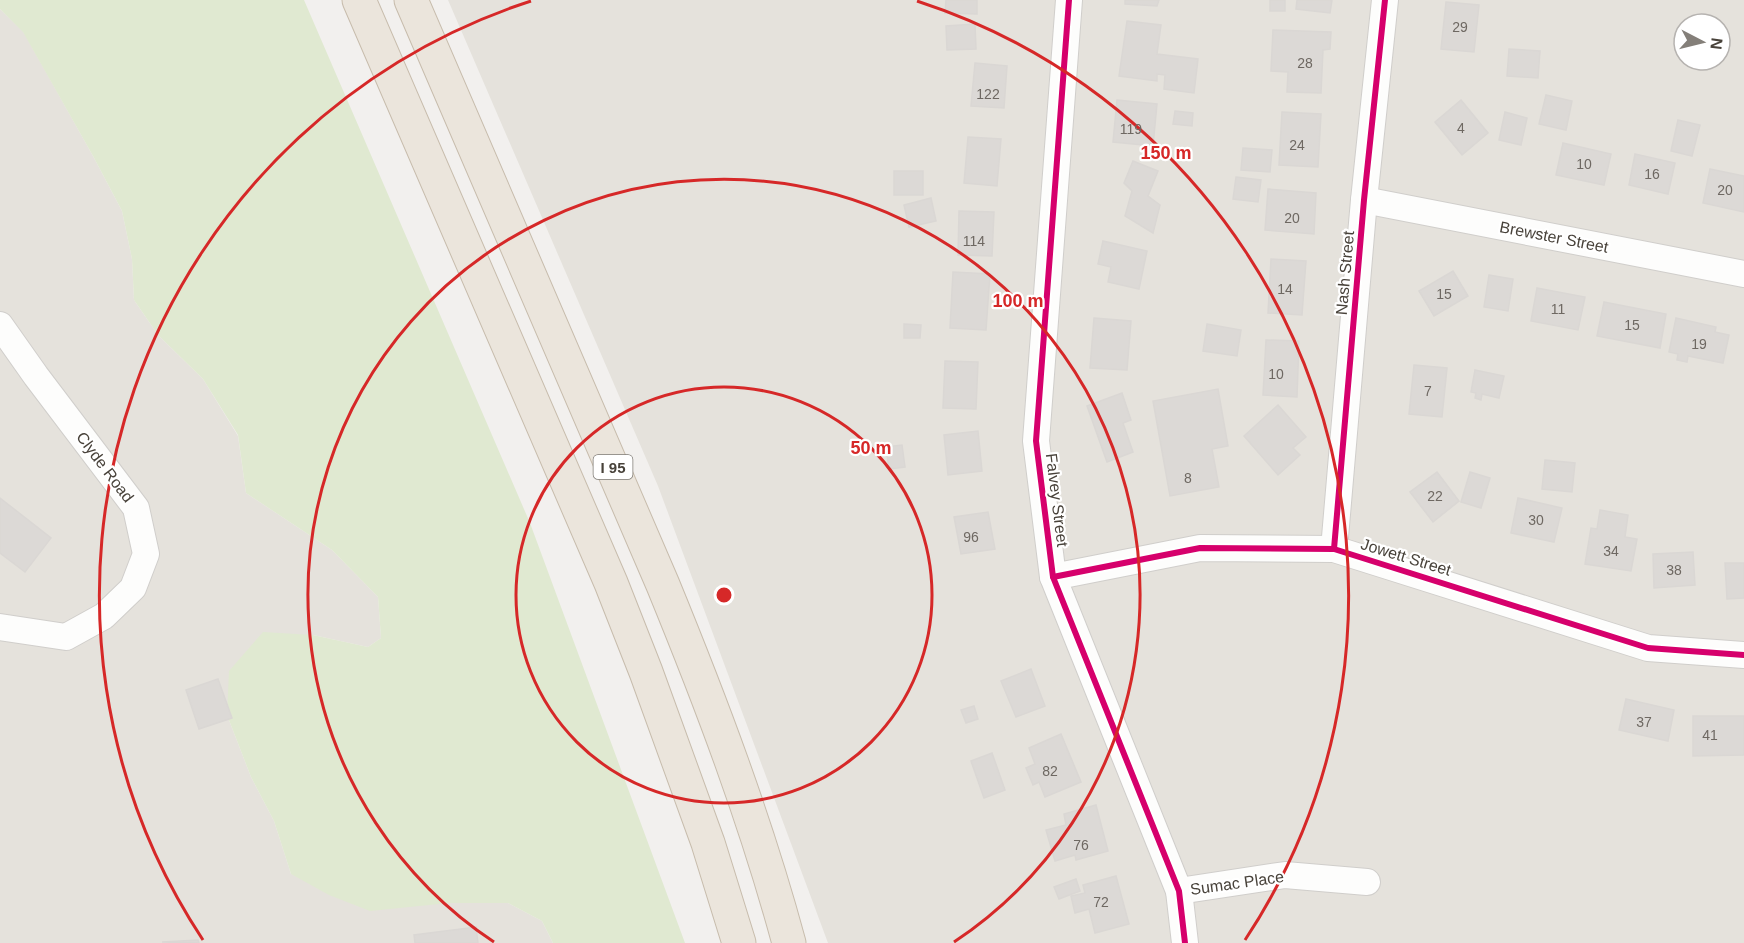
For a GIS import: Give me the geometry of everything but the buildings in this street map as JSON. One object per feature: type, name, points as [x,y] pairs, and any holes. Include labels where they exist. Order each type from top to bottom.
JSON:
[{"type":"highway","points":[[359,0],[611,584],[646,672],[708,843],[739,943]]},
{"type":"highway","name":"I 95","points":[[411,0],[702,680],[738,778],[789,943]]},
{"type":"street","name":"Falvey Street","points":[[1069,0],[1036,441],[1053,577],[1179,891],[1185,943]]},
{"type":"street","name":"Nash Street","points":[[1334,549],[1364,200],[1385,0]]},
{"type":"street","name":"Brewster Street","points":[[1364,200],[1744,274]]},
{"type":"street","name":"Clyde Road","points":[[0,325],[136,508],[146,554],[133,588],[104,616],[66,637],[0,627]]},
{"type":"street","name":"Jowett Street","points":[[1053,577],[1200,548],[1334,549],[1648,648],[1744,655]]},
{"type":"street","name":"Sumac Place","points":[[1179,891],[1285,875],[1367,882]]},
{"type":"shaded area","points":[[448,0],[1744,0],[1744,943],[828,943],[658,486]]},
{"type":"shaded area","points":[[0,9],[23,31],[122,211],[132,259],[134,300],[158,335],[203,379],[238,436],[246,493],[332,550],[378,597],[381,638],[368,647],[313,635],[227,715],[251,777],[274,821],[291,874],[449,903],[508,903],[542,921],[553,943],[0,943]]},
{"type":"green space","points":[[0,0],[304,0],[530,523],[685,943],[553,943],[542,921],[508,903],[449,903],[370,911],[329,895],[291,874],[274,821],[251,777],[227,715],[229,671],[263,632],[313,635],[368,647],[381,638],[378,597],[332,550],[246,493],[238,435],[203,379],[158,335],[134,300],[132,259],[122,211],[23,32],[0,9]]},
{"type":"cycle path","points":[[1069,0],[1036,441],[1053,577],[1179,891],[1185,943]]},
{"type":"cycle path","points":[[1334,549],[1364,200],[1385,0]]},
{"type":"cycle path","points":[[1053,577],[1200,548],[1334,549],[1648,648],[1744,655]]}]
